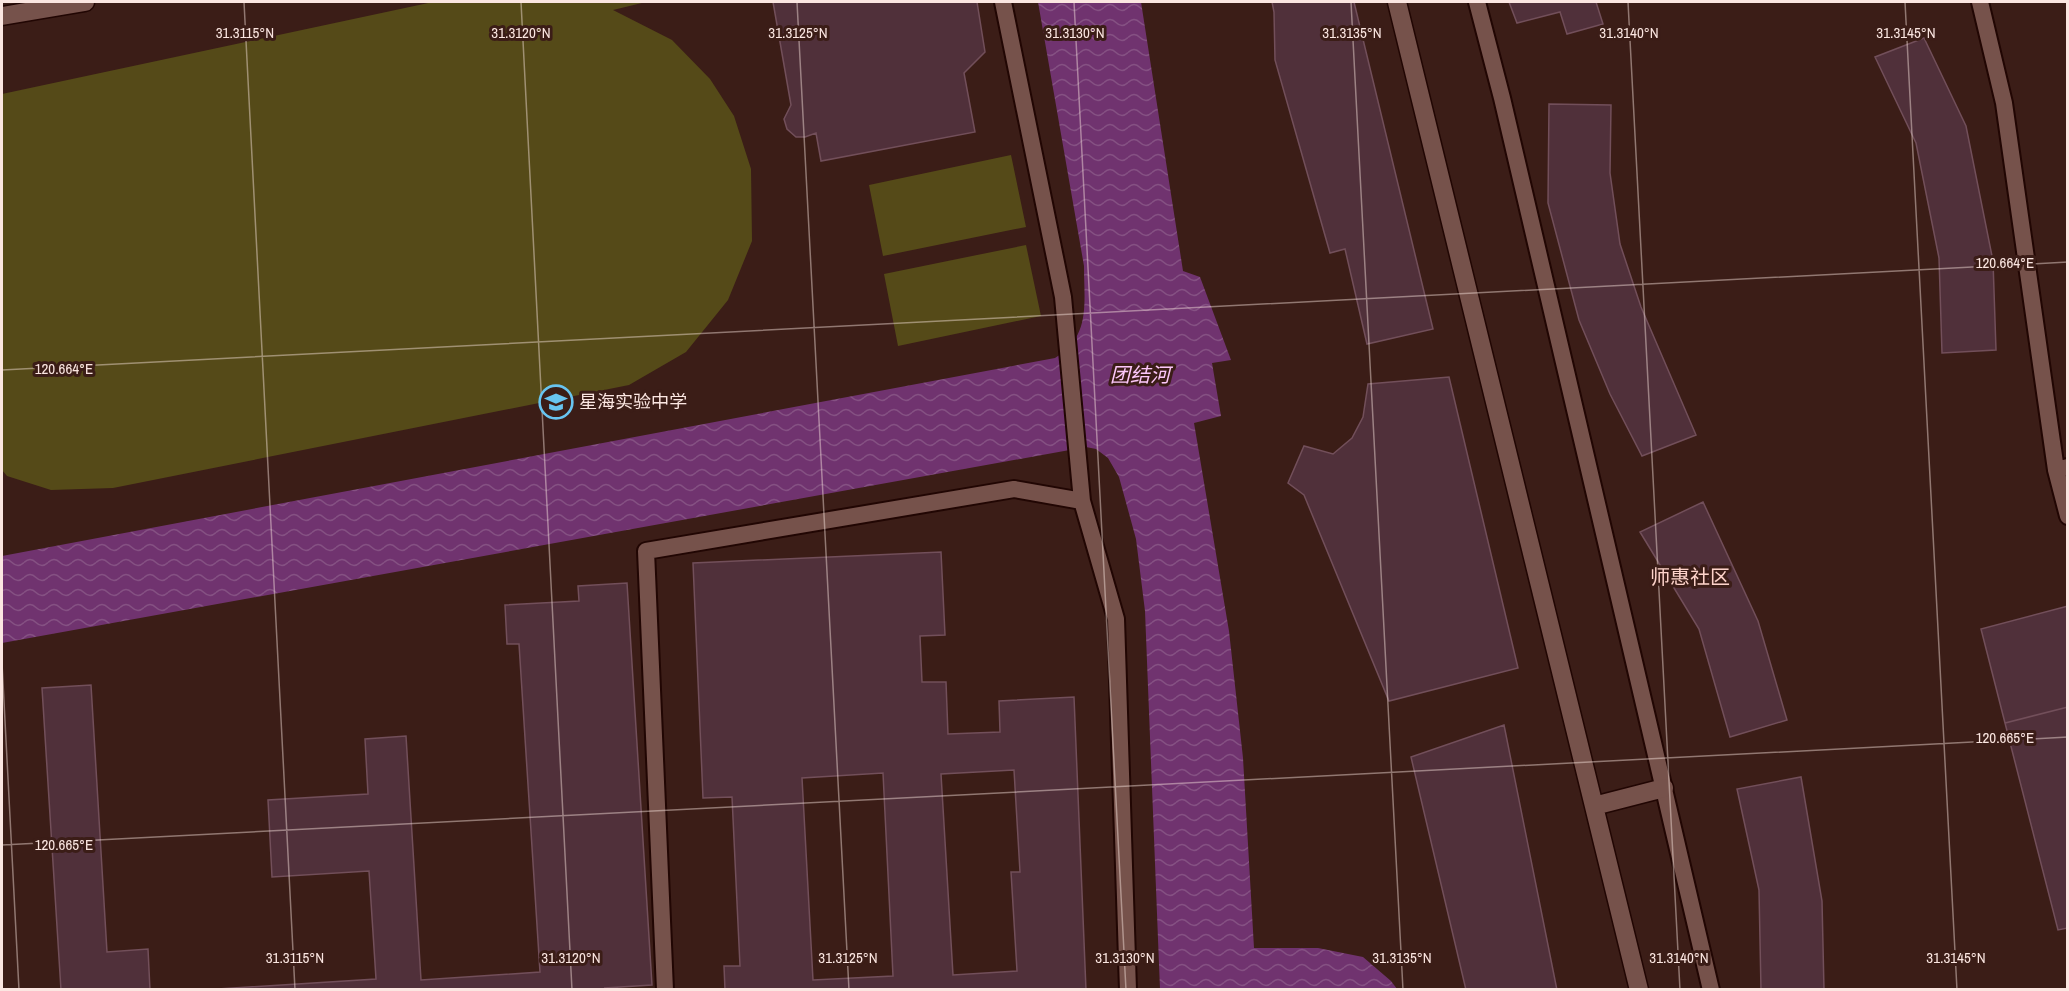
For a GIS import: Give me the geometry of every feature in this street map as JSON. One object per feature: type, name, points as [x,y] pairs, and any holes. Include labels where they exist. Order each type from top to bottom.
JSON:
[{"type":"street","points":[[2,16],[85,2]]},
{"type":"street","points":[[1397,2],[1639,990]]},
{"type":"street","points":[[1594,806],[1664,788]]},
{"type":"lane","points":[[1003,2],[1063,297],[1082,501],[1116,620],[1128,990]]},
{"type":"lane","points":[[1477,2],[1502,98],[1711,990]]},
{"type":"lane","points":[[1980,2],[2004,103],[2062,469],[2067,516]]},
{"type":"lane","points":[[665,990],[646,551],[1014,489],[1082,501]]},
{"type":"shaded area","points":[[433,2],[646,2],[613,10],[672,40],[710,79],[734,116],[751,169],[752,241],[728,300],[686,352],[629,385],[113,488],[51,490],[7,476],[2,470],[2,94]]},
{"type":"shaded area","points":[[1011,155],[1026,227],[883,256],[869,185]]},
{"type":"shaded area","points":[[1026,245],[1041,316],[898,346],[884,274]]},
{"type":"water","name":"团结河","points":[[1038,2],[1141,2],[1183,271],[1200,277],[1231,360],[1212,363],[1221,416],[1194,423],[1229,631],[1243,758],[1254,948],[1318,948],[1363,957],[1397,989],[1160,989],[1145,611],[1136,539],[1119,477],[1108,458],[1096,449],[1086,447],[2,643],[2,556],[1055,358],[1075,340],[1080,329],[1084,306],[1084,266]]},
{"type":"building","points":[[773,2],[977,2],[985,52],[964,73],[975,132],[821,161],[816,133],[796,137],[787,129],[784,119],[791,105]]},
{"type":"building","points":[[1272,2],[1354,2],[1433,329],[1367,344],[1345,249],[1330,253],[1275,60]]},
{"type":"building","points":[[1509,2],[1596,2],[1603,24],[1567,34],[1560,12],[1517,23]]},
{"type":"building","points":[[1924,38],[1966,126],[1993,261],[1996,350],[1942,353],[1939,258],[1916,143],[1875,57]]},
{"type":"building","points":[[1549,104],[1611,105],[1610,173],[1620,244],[1641,307],[1696,435],[1642,456],[1610,394],[1579,320],[1548,203]]},
{"type":"building","points":[[1449,377],[1518,668],[1389,701],[1304,495],[1288,483],[1304,446],[1333,454],[1352,438],[1363,417],[1368,384]]},
{"type":"building","points":[[1703,502],[1758,621],[1787,720],[1730,737],[1699,629],[1640,532]]},
{"type":"building","points":[[941,552],[945,635],[920,636],[922,682],[946,682],[948,734],[1000,732],[999,701],[1074,697],[1086,990],[725,990],[724,966],[740,966],[732,797],[703,798],[693,563]],"holes":[[[1014,770],[1020,872],[1011,872],[1017,971],[953,975],[941,774]],[[883,773],[893,976],[813,980],[802,778]]]},
{"type":"building","points":[[627,583],[652,985],[605,988],[606,990],[202,990],[376,979],[369,871],[272,877],[268,800],[368,794],[365,739],[406,736],[421,980],[540,972],[519,644],[507,644],[505,605],[579,601],[578,586]]},
{"type":"building","points":[[2068,606],[2068,707],[2005,723],[1981,629]]},
{"type":"building","points":[[91,685],[107,952],[148,949],[150,990],[61,990],[42,688]]},
{"type":"building","points":[[2068,707],[2068,928],[2058,930],[2005,723]]},
{"type":"building","points":[[1504,725],[1557,990],[1466,990],[1411,757]]},
{"type":"building","points":[[1801,777],[1822,901],[1824,990],[1761,990],[1759,890],[1737,789]]},
{"type":"place","name":"星海实验中学","points":[[556,402]]},
{"type":"district","name":"师惠社区","points":[[1690,577]]}]
